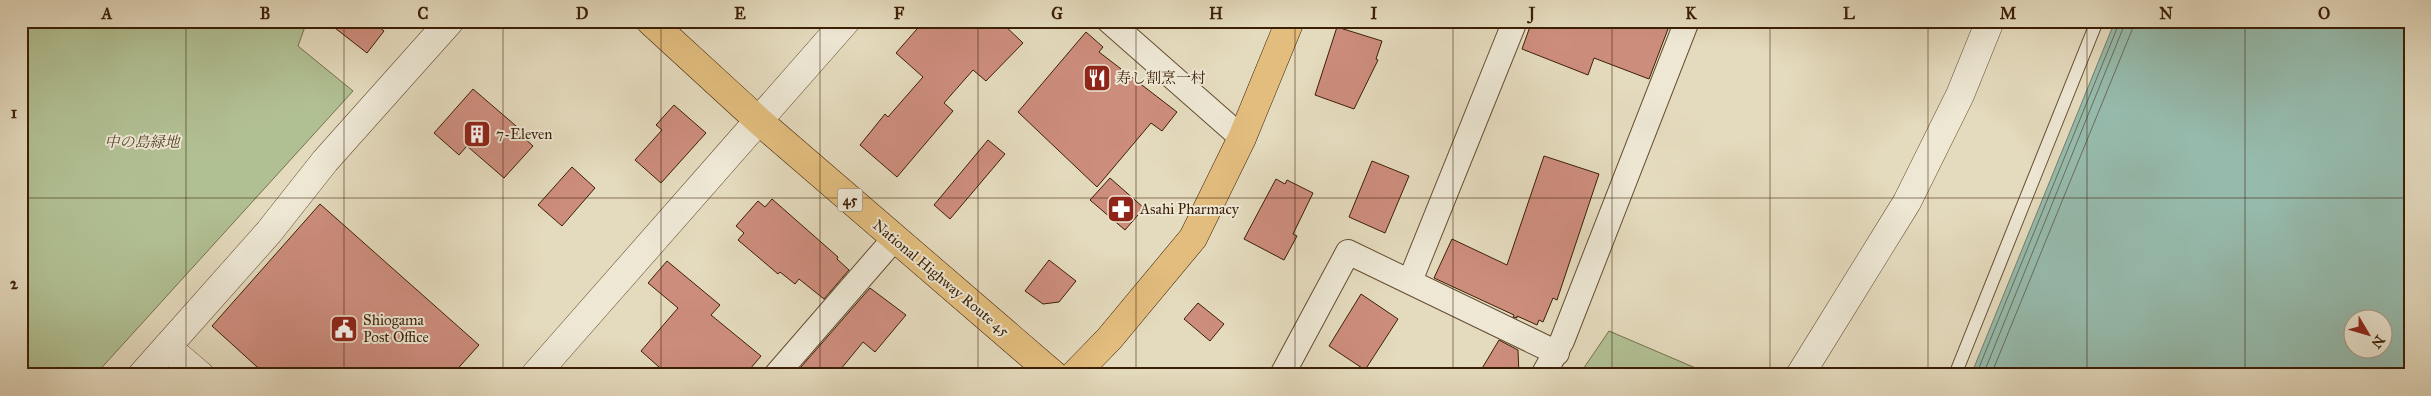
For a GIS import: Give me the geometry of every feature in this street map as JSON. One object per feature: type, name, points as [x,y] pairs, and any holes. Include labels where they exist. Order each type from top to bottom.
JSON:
[{"type":"highway","name":"National Highway Route 45","points":[[650,21],[758,121],[1054,375]]},
{"type":"highway","points":[[1074,375],[1109,339],[1193,238],[1242,138],[1290,21]]},
{"type":"street","points":[[142,375],[269,232],[325,161],[450,21]]},
{"type":"street","points":[[534,375],[846,21]]},
{"type":"street","points":[[1109,21],[1242,138]]},
{"type":"street","points":[[1410,281],[1515,21]]},
{"type":"street","points":[[1543,375],[1557,353],[1687,21]]},
{"type":"street","points":[[1800,375],[1907,202],[1960,95],[1990,21]]},
{"type":"street","points":[[776,375],[894,239]]},
{"type":"street","points":[[1282,375],[1348,252],[1557,353]]},
{"type":"street","points":[[167,347],[200,375]]},
{"type":"lane","points":[[1955,375],[2097,21]]},
{"type":"green space","name":"中の島緑地","points":[[21,21],[307,21],[298,46],[353,91],[95,375],[21,375]]},
{"type":"green space","points":[[1609,331],[1712,375],[1579,375]]},
{"type":"water","points":[[2115,21],[2410,21],[2410,375],[1971,375]]},
{"type":"building","points":[[326,21],[372,21],[384,31],[367,53]]},
{"type":"building","points":[[924,21],[1000,21],[1023,43],[986,81],[973,70],[944,103],[953,111],[897,177],[860,145],[885,114],[888,117],[923,77],[896,53]]},
{"type":"building","points":[[1532,21],[1671,21],[1649,79],[1594,58],[1588,75],[1522,49]]},
{"type":"building","points":[[1337,27],[1382,41],[1376,59],[1378,60],[1354,109],[1315,95]]},
{"type":"building","points":[[1086,32],[1103,47],[1099,52],[1177,112],[1162,131],[1151,123],[1097,187],[1018,112]]},
{"type":"building","name":"7-Eleven","points":[[473,89],[523,132],[521,135],[533,146],[504,178],[467,146],[459,155],[434,133]]},
{"type":"building","points":[[674,105],[706,133],[661,183],[635,160],[662,130],[656,125]]},
{"type":"building","points":[[988,140],[1005,154],[950,219],[934,205]]},
{"type":"building","points":[[1544,156],[1599,174],[1557,300],[1553,298],[1543,322],[1539,320],[1537,325],[1517,316],[1517,318],[1513,317],[1514,315],[1434,278],[1452,239],[1507,265]]},
{"type":"building","points":[[1372,161],[1409,176],[1385,233],[1349,217]]},
{"type":"building","points":[[572,167],[595,188],[562,226],[538,205]]},
{"type":"building","points":[[1110,178],[1144,208],[1125,230],[1090,200]]},
{"type":"building","points":[[1276,179],[1285,184],[1287,180],[1313,193],[1293,234],[1297,236],[1284,260],[1244,239]]},
{"type":"building","points":[[772,199],[838,257],[837,259],[849,270],[824,299],[799,279],[795,284],[780,272],[778,274],[738,240],[744,233],[736,226],[758,201],[765,207]]},
{"type":"building","points":[[320,204],[479,345],[452,375],[266,375],[212,326]]},
{"type":"building","points":[[1049,260],[1076,281],[1059,302],[1043,304],[1025,291]]},
{"type":"building","points":[[667,261],[720,305],[711,315],[761,356],[745,375],[668,375],[641,351],[678,308],[648,283]]},
{"type":"building","points":[[870,288],[906,315],[875,352],[863,342],[836,375],[794,375]]},
{"type":"building","points":[[1361,294],[1398,319],[1365,370],[1329,346]]},
{"type":"building","points":[[1198,303],[1224,324],[1210,341],[1184,319]]},
{"type":"building","points":[[1499,340],[1518,350],[1519,375],[1478,375]]},
{"type":"place","name":"寿し割烹一村","points":[[1097,78]]},
{"type":"place","name":"7-Eleven","points":[[477,134]]},
{"type":"place","name":"Asahi Pharmacy","points":[[1121,209]]},
{"type":"place","name":"Shiogama Post Office","points":[[344,329]]}]
